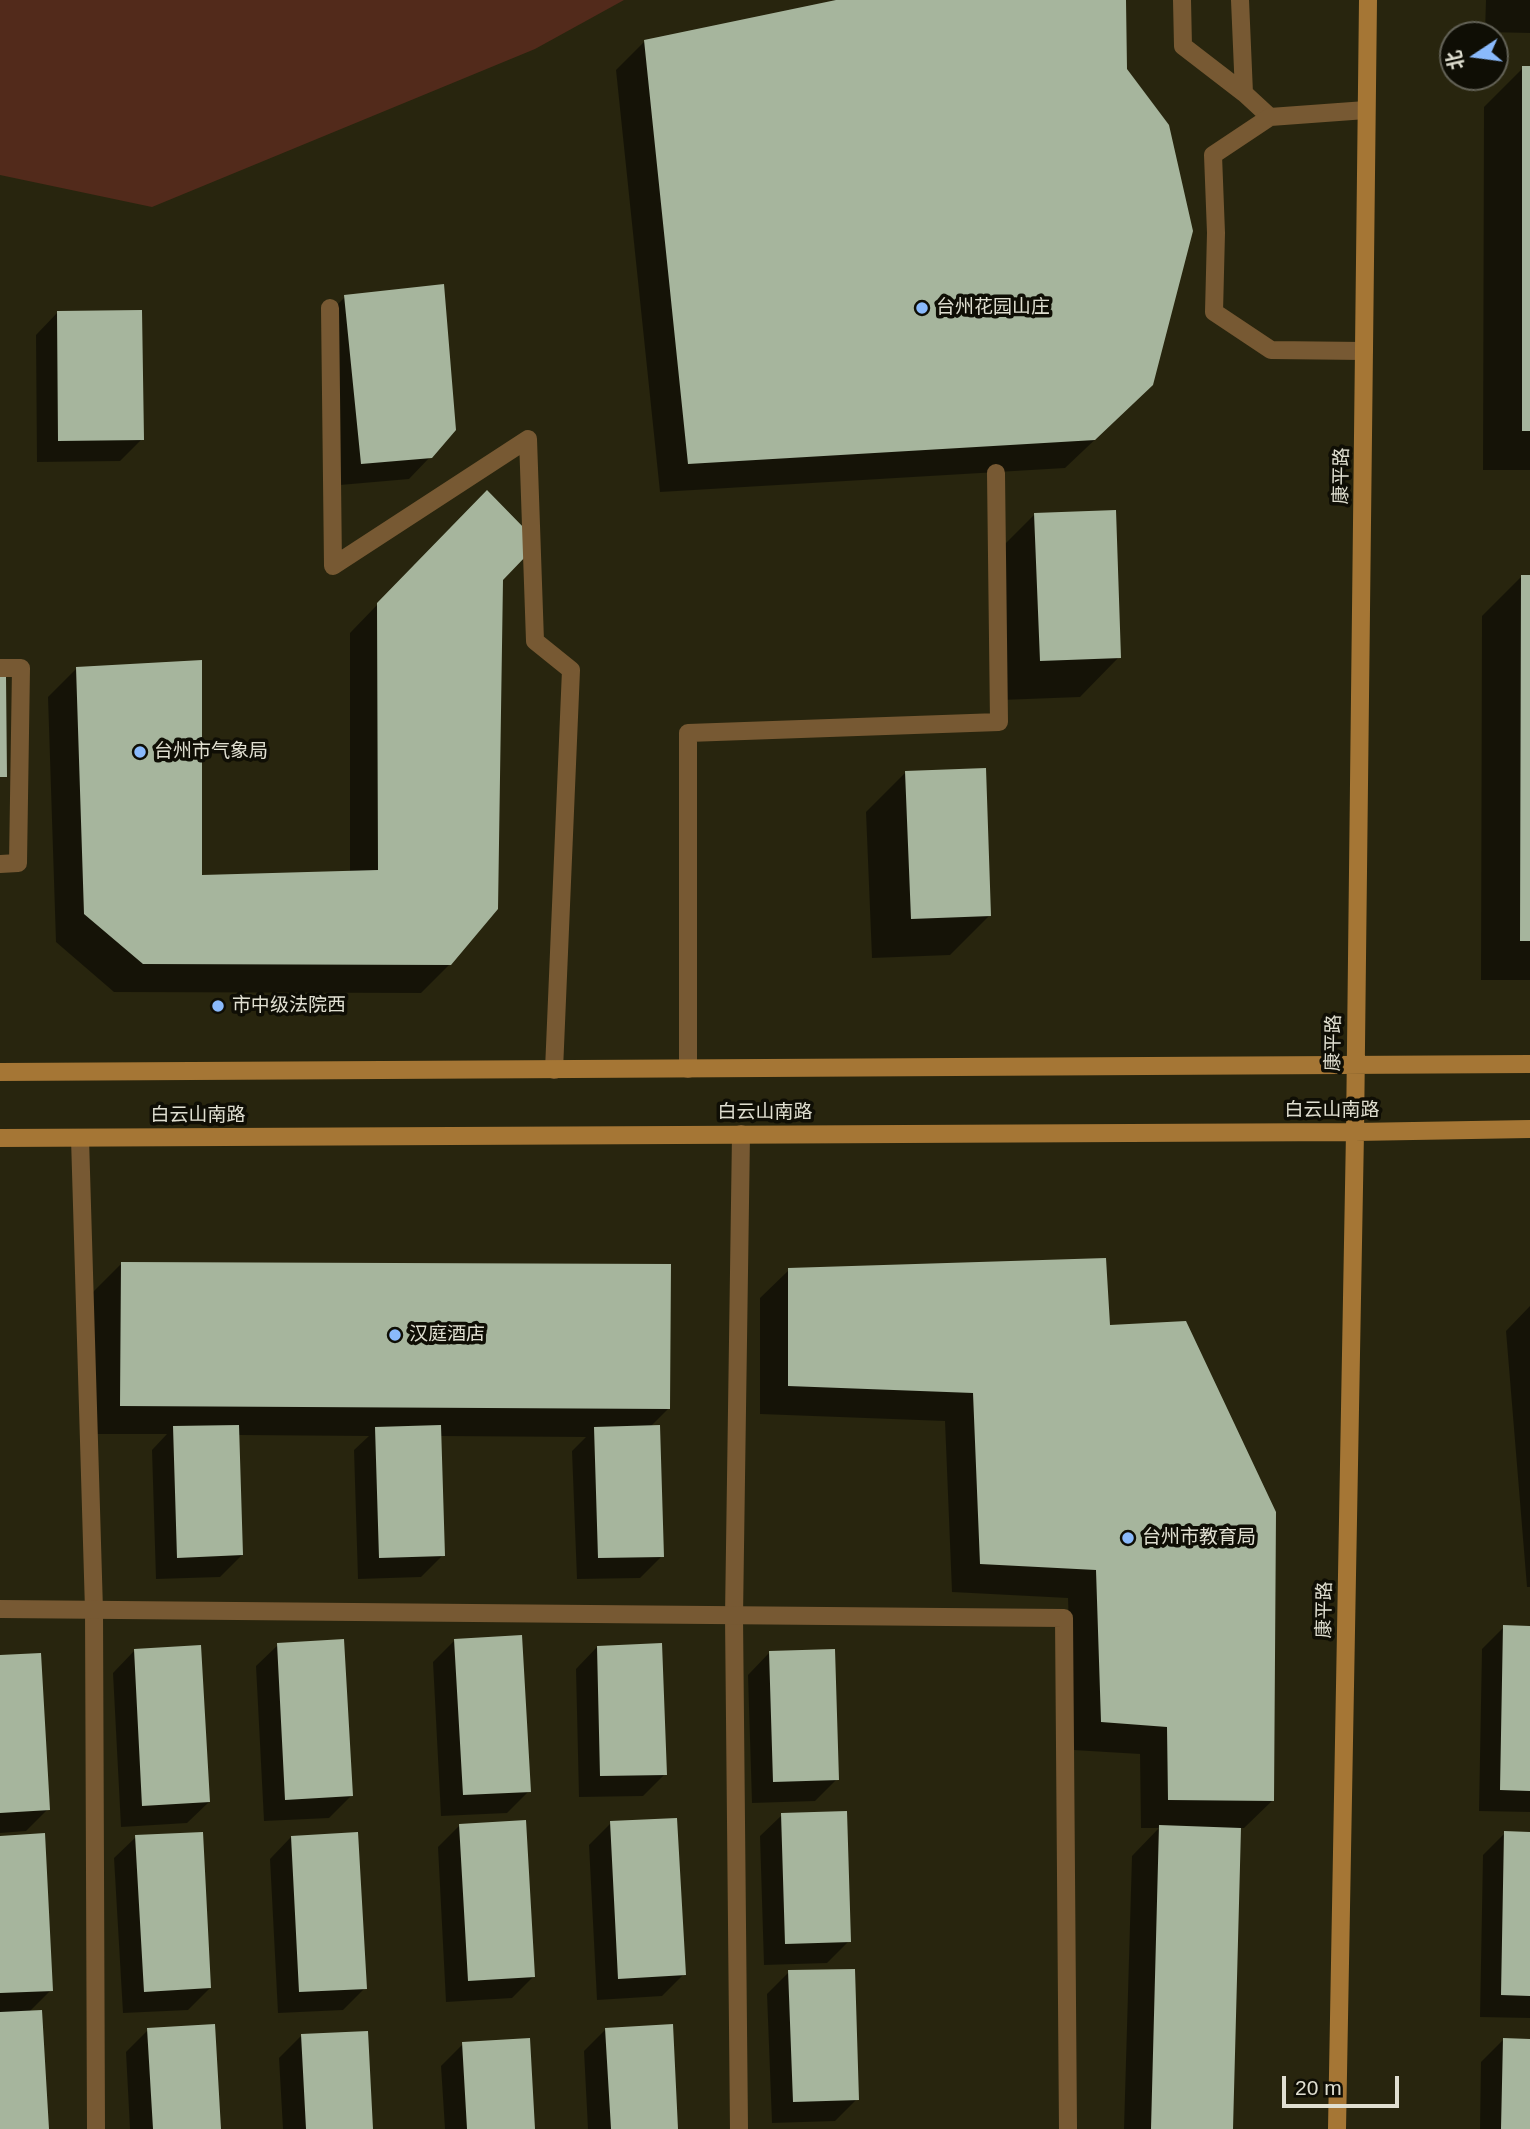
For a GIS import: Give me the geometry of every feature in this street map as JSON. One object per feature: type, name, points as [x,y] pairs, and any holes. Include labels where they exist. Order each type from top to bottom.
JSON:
[{"type":"main road","name":"康平路","points":[[1337,2129],[1355,1132],[1368,0]]},
{"type":"main road","points":[[0,1072],[1530,1063]]},
{"type":"main road","name":"白云山南路","points":[[0,1138],[1530,1129]]},
{"type":"street","points":[[1182,0],[1183,46],[1244,93],[1270,117]]},
{"type":"street","points":[[1240,0],[1244,93]]},
{"type":"street","points":[[1364,351],[1272,350],[1214,312],[1216,233],[1213,155],[1270,117],[1366,110]]},
{"type":"street","points":[[330,308],[333,566],[528,439],[535,641],[571,670],[554,1070]]},
{"type":"street","points":[[688,1069],[688,733],[999,722],[996,473]]},
{"type":"street","points":[[0,668],[21,668],[18,863],[0,864]]},
{"type":"street","points":[[738,2129],[734,1616],[741,1134]]},
{"type":"street","points":[[80,1138],[94,1610],[96,2129]]},
{"type":"street","points":[[0,1609],[1064,1618],[1068,2129]]},
{"type":"shaded area","points":[[0,0],[624,0],[535,49],[152,207],[0,175]]},
{"type":"building","name":"台州花园山庄","points":[[836,0],[1126,0],[1127,69],[1169,125],[1193,231],[1153,385],[1095,440],[688,464],[644,40]]},
{"type":"building","points":[[1522,66],[1530,66],[1530,431],[1522,431]]},
{"type":"building","points":[[444,284],[456,430],[432,458],[361,464],[344,295]]},
{"type":"building","points":[[142,310],[144,440],[58,441],[57,311]]},
{"type":"building","name":"台州市气象局","points":[[487,490],[528,532],[527,555],[503,580],[498,909],[451,965],[143,964],[84,914],[76,667],[202,660],[202,875],[378,870],[377,603]]},
{"type":"building","points":[[1116,510],[1121,658],[1040,661],[1034,513]]},
{"type":"building","points":[[1521,575],[1530,575],[1530,941],[1520,941]]},
{"type":"building","points":[[0,676],[6,676],[7,777],[0,777]]},
{"type":"building","points":[[986,768],[991,916],[911,919],[905,771]]},
{"type":"building","name":"台州市教育局","points":[[1106,1258],[1110,1325],[1186,1321],[1276,1512],[1274,1801],[1168,1800],[1167,1727],[1101,1722],[1096,1570],[980,1564],[973,1393],[788,1386],[788,1268]]},
{"type":"building","name":"汉庭酒店","points":[[121,1262],[671,1264],[670,1409],[120,1406]]},
{"type":"building","points":[[239,1425],[243,1555],[177,1558],[173,1426]]},
{"type":"building","points":[[441,1425],[445,1556],[379,1558],[375,1427]]},
{"type":"building","points":[[660,1425],[664,1557],[598,1558],[594,1427]]},
{"type":"building","points":[[1503,1625],[1530,1626],[1530,1791],[1500,1790]]},
{"type":"building","points":[[522,1635],[531,1792],[463,1795],[454,1639]]},
{"type":"building","points":[[344,1639],[353,1796],[285,1800],[277,1643]]},
{"type":"building","points":[[662,1643],[667,1775],[600,1776],[597,1646]]},
{"type":"building","points":[[201,1645],[210,1802],[142,1806],[134,1649]]},
{"type":"building","points":[[835,1649],[839,1780],[773,1782],[769,1651]]},
{"type":"building","points":[[41,1653],[50,1810],[0,1813],[0,1655]]},
{"type":"building","points":[[847,1811],[851,1942],[785,1944],[781,1813]]},
{"type":"building","points":[[677,1818],[686,1975],[618,1979],[610,1821]]},
{"type":"building","points":[[526,1820],[535,1977],[468,1981],[459,1824]]},
{"type":"building","points":[[1159,1825],[1241,1828],[1233,2129],[1151,2129]]},
{"type":"building","points":[[1504,1831],[1530,1832],[1530,1996],[1501,1995]]},
{"type":"building","points":[[203,1832],[211,1988],[144,1992],[135,1835]]},
{"type":"building","points":[[358,1832],[367,1989],[299,1992],[291,1836]]},
{"type":"building","points":[[45,1833],[53,1991],[0,1993],[0,1836]]},
{"type":"building","points":[[855,1969],[859,2100],[793,2102],[788,1970]]},
{"type":"building","points":[[42,2010],[49,2129],[0,2129],[0,2012]]},
{"type":"building","points":[[215,2024],[221,2129],[153,2129],[147,2028]]},
{"type":"building","points":[[673,2024],[678,2129],[611,2129],[605,2028]]},
{"type":"building","points":[[368,2031],[373,2129],[306,2129],[301,2034]]},
{"type":"building","points":[[530,2038],[535,2129],[467,2129],[462,2042]]},
{"type":"building","points":[[1503,2038],[1530,2039],[1530,2129],[1501,2129]]},
{"type":"place","name":"台州花园山庄","points":[[922,308]]},
{"type":"place","name":"台州市气象局","points":[[140,752]]},
{"type":"place","name":"市中级法院西","points":[[218,1006]]},
{"type":"place","name":"汉庭酒店","points":[[395,1335]]},
{"type":"place","name":"台州市教育局","points":[[1128,1538]]}]
